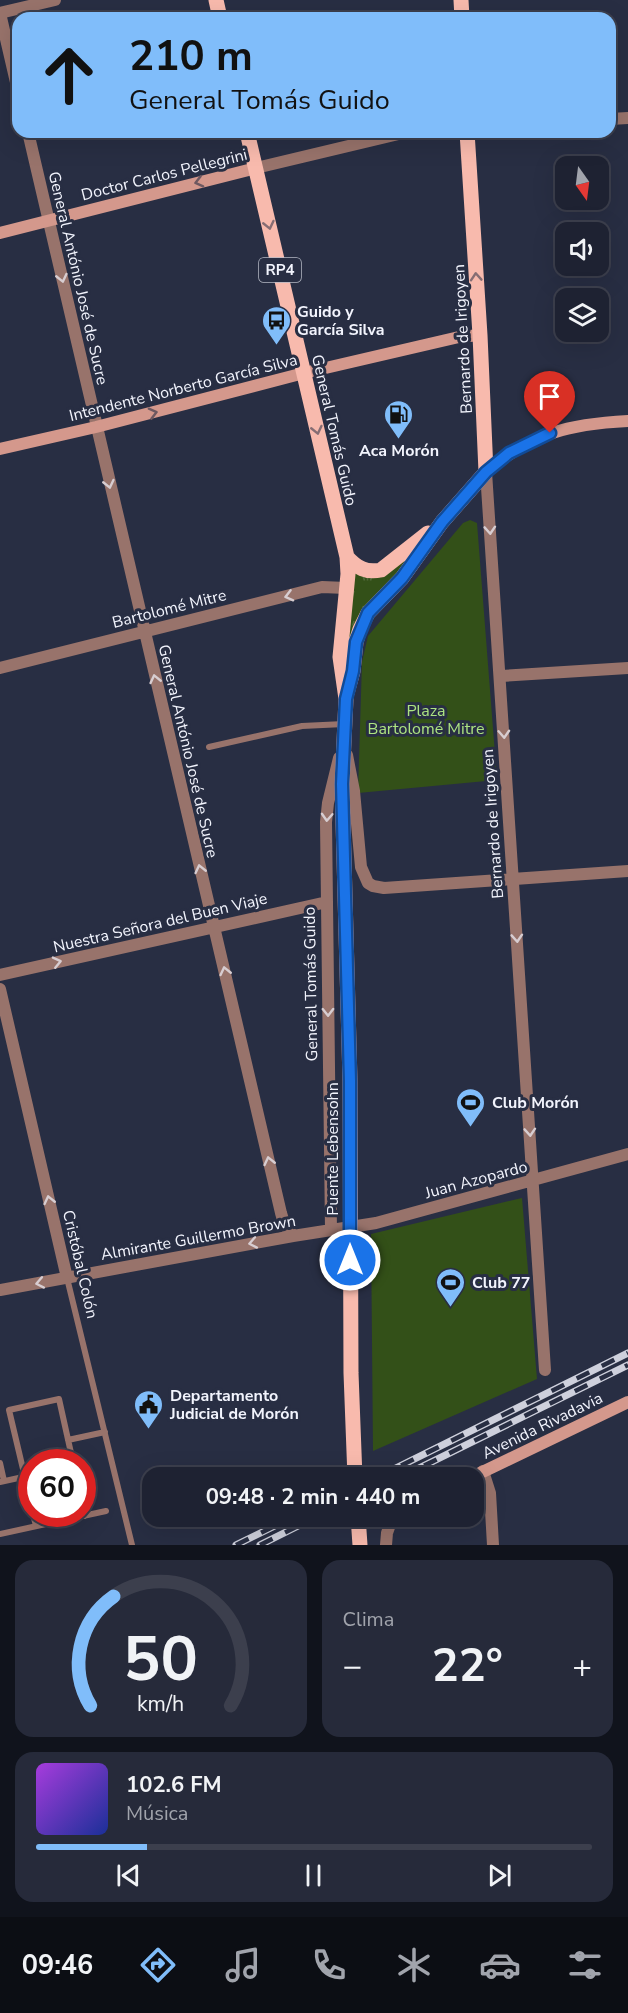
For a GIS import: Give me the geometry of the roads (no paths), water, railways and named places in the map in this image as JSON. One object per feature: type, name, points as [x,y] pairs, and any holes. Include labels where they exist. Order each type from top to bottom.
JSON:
[{"type":"main road","name":"General Tomás Guido","points":[[248,138],[347,557],[340,657],[346,699],[343,820]]},
{"type":"main road","name":"Bernardo de Irigoyen","points":[[467,138],[486,472]]},
{"type":"main road","name":"RP4","points":[[346,699],[353,671],[356,642],[368,613],[411,567],[442,522],[486,472]]},
{"type":"main road","points":[[347,557],[358,568],[372,572],[381,570],[442,522]]},
{"type":"main road","name":"Puente Lebensohn","points":[[343,820],[350,1069],[351,1373],[354,1467]]},
{"type":"main road","points":[[360,1545],[361,1527]]},
{"type":"street","points":[[12,65],[0,13],[55,0]]},
{"type":"street","name":"General António José de Sucre","points":[[29,138],[281,1213],[284,1223],[293,1236]]},
{"type":"street","name":"Doctor Carlos Pellegrini","points":[[0,233],[382,138]]},
{"type":"street","name":"Intendente Norberto García Silva","points":[[0,449],[96,427],[304,373],[459,337],[480,335]]},
{"type":"street","points":[[486,472],[509,453],[550,433],[574,426],[628,421]]},
{"type":"street","name":"Bernardo de Irigoyen","points":[[486,472],[545,1370]]},
{"type":"street","name":"Bartolomé Mitre","points":[[0,668],[322,587],[346,588]]},
{"type":"street","points":[[501,676],[628,668]]},
{"type":"street","name":"General Tomás Guido","points":[[344,740],[352,777],[361,867],[368,883],[384,888],[513,879]]},
{"type":"street","name":"General Tomás Guido","points":[[331,1230],[327,803],[344,740]]},
{"type":"street","points":[[513,879],[628,871]]},
{"type":"street","name":"Nuestra Señora del Buen Viaje","points":[[0,975],[327,902]]},
{"type":"street","name":"Cristóbal Colón","points":[[0,989],[67,1278]]},
{"type":"street","name":"Juan Azopardo","points":[[331,1230],[376,1223],[628,1154]]},
{"type":"street","points":[[347,1228],[349,1439],[353,1467]]},
{"type":"street","name":"Almirante Guillermo Brown","points":[[0,1290],[331,1230]]},
{"type":"street","name":"Avenida Rivadavia","points":[[484,1471],[628,1401]]},
{"type":"street","points":[[484,1474],[490,1493],[492,1545]]},
{"type":"street","points":[[362,1527],[365,1545]]},
{"type":"street","points":[[386,1545],[388,1527]]},
{"type":"lane","points":[[209,747],[302,726],[344,724]]},
{"type":"lane","name":"Cristóbal Colón","points":[[67,1278],[132,1545]]},
{"type":"lane","points":[[20,1449],[9,1410],[58,1399],[70,1449]]},
{"type":"lane","points":[[68,1440],[105,1432]]},
{"type":"lane","points":[[0,1463],[2,1481],[18,1478]]},
{"type":"lane","points":[[96,1513],[106,1511]]},
{"type":"lane","points":[[0,1534],[32,1527]]},
{"type":"railway","points":[[398,1467],[628,1353]]},
{"type":"railway","points":[[421,1467],[628,1365]]},
{"type":"railway","points":[[236,1545],[273,1527]]},
{"type":"railway","points":[[260,1545],[296,1527]]},
{"type":"place","name":"Guido y García Silva","points":[[276,346]]},
{"type":"place","name":"Aca Morón","points":[[399,440]]},
{"type":"place","name":"Club Morón","points":[[471,1128]]},
{"type":"place","name":"Club 77","points":[[451,1308]]},
{"type":"place","name":"Departamento Judicial de Morón","points":[[149,1430]]},
{"type":"park label","name":"Plaza Bartolomé Mitre","points":[[426,719]]}]
